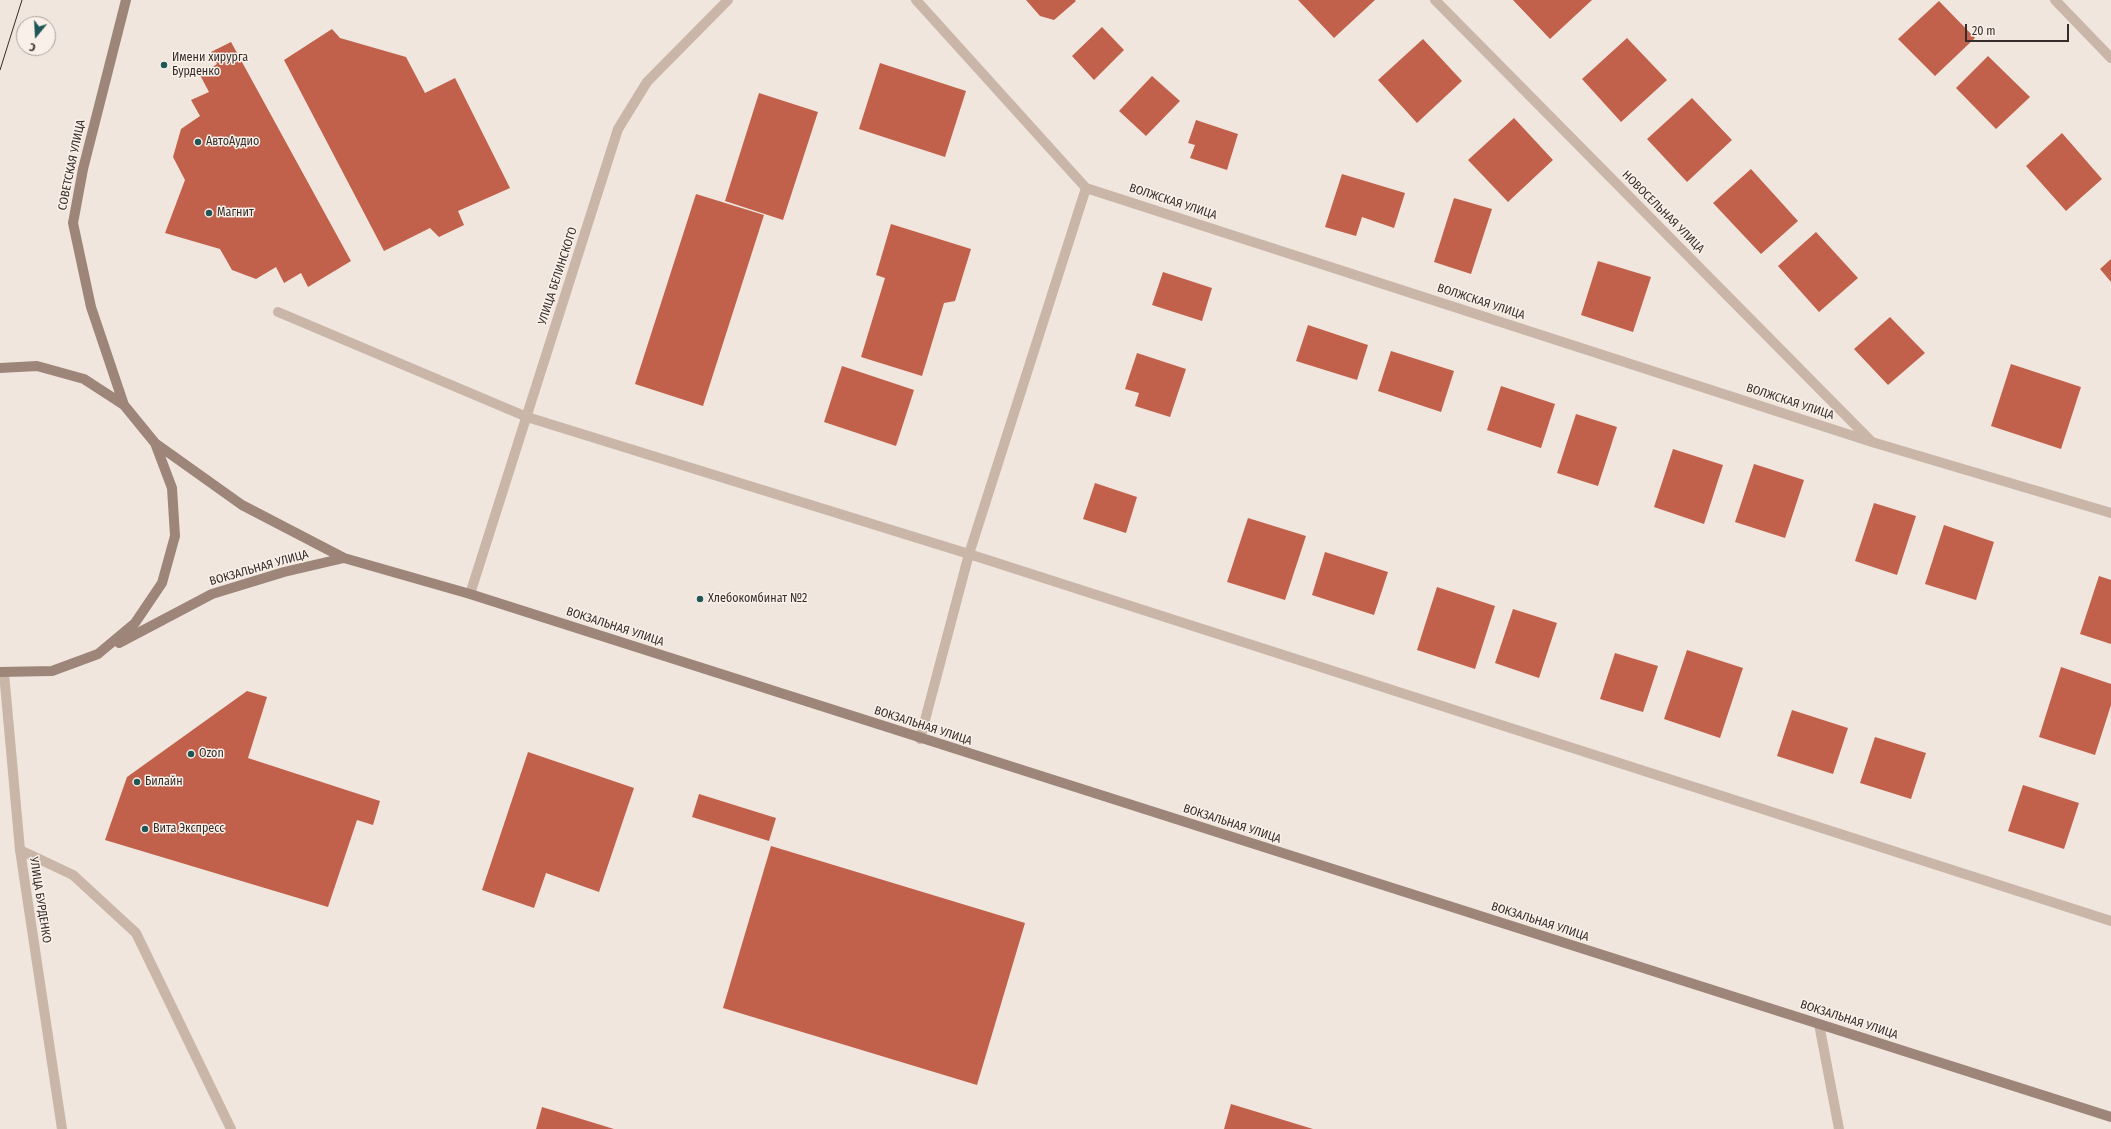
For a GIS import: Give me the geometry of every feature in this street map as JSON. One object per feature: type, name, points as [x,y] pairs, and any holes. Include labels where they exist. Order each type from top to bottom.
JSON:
[{"type":"main road","name":"СОВЕТСКАЯ УЛИЦА","points":[[124,405],[92,307],[73,223],[83,169],[126,0]]},
{"type":"main road","name":"СОВЕТСКАЯ УЛИЦА","points":[[0,368],[37,366],[84,379],[124,405],[155,443],[172,488],[175,536],[162,583],[136,623],[98,654],[52,670],[2,672]]},
{"type":"main road","name":"ВОКЗАЛЬНАЯ УЛИЦА","points":[[155,443],[242,505],[344,558],[470,594],[920,739],[2111,1117]]},
{"type":"main road","name":"ВОКЗАЛЬНАЯ УЛИЦА","points":[[98,654],[212,594],[284,572],[344,558]]},
{"type":"street","name":"УЛИЦА БЕЛИНСКОГО","points":[[470,594],[618,129],[647,82],[728,0]]},
{"type":"street","name":"ВОЛЖСКАЯ УЛИЦА","points":[[916,0],[1086,188],[1872,442],[2111,513]]},
{"type":"street","name":"НОВОСЕЛЬНАЯ УЛИЦА","points":[[1435,0],[1872,442]]},
{"type":"street","points":[[2055,0],[2111,58]]},
{"type":"street","points":[[920,739],[969,554],[1086,188]]},
{"type":"street","points":[[278,312],[527,417],[969,554],[2111,921]]},
{"type":"street","name":"УЛИЦА БУРДЕНКО","points":[[2,672],[20,850],[62,1129]]},
{"type":"street","points":[[20,850],[73,875],[136,933],[231,1129]]},
{"type":"street","points":[[1819,1024],[1839,1129]]},
{"type":"building","points":[[1026,0],[1076,1],[1054,20],[1040,16]]},
{"type":"building","points":[[1298,0],[1375,0],[1334,38]]},
{"type":"building","points":[[1513,0],[1592,0],[1550,39]]},
{"type":"building","points":[[1939,1],[1975,38],[1935,76],[1898,39]]},
{"type":"building","points":[[1102,27],[1124,50],[1094,80],[1072,56]]},
{"type":"building","points":[[332,29],[340,38],[406,57],[425,93],[455,78],[510,188],[458,211],[464,225],[439,237],[430,228],[384,251],[284,60]]},
{"type":"building","points":[[1627,38],[1667,80],[1621,122],[1582,79]]},
{"type":"building","points":[[1423,39],[1462,81],[1417,123],[1378,80]]},
{"type":"building","points":[[231,42],[351,261],[308,287],[301,273],[284,283],[276,267],[256,279],[232,270],[220,249],[165,233],[185,180],[173,157],[181,129],[200,116],[191,100],[209,92],[200,75],[217,64],[211,52]]},
{"type":"building","points":[[1988,56],[2030,97],[1996,129],[1956,88]]},
{"type":"building","points":[[880,63],[966,91],[945,157],[859,129]]},
{"type":"building","points":[[1152,76],[1180,101],[1146,136],[1119,111]]},
{"type":"building","points":[[759,93],[818,112],[783,220],[725,201]]},
{"type":"building","points":[[1692,98],[1732,140],[1687,182],[1647,139]]},
{"type":"building","points":[[1514,118],[1553,160],[1508,202],[1468,160]]},
{"type":"building","points":[[1196,120],[1238,134],[1227,170],[1190,158],[1195,145],[1188,143]]},
{"type":"building","points":[[2062,133],[2102,179],[2066,211],[2026,166]]},
{"type":"building","points":[[1751,169],[1798,221],[1761,254],[1713,203]]},
{"type":"building","points":[[1342,174],[1405,193],[1394,228],[1362,217],[1356,236],[1325,227]]},
{"type":"building","points":[[696,194],[764,215],[703,406],[635,384]]},
{"type":"building","points":[[1454,198],[1492,209],[1471,274],[1434,262]]},
{"type":"building","points":[[891,224],[971,249],[955,301],[944,303],[922,376],[861,357],[885,278],[876,275]]},
{"type":"building","points":[[1816,232],[1858,278],[1819,312],[1778,266]]},
{"type":"building","points":[[2111,259],[2111,282],[2100,269]]},
{"type":"building","points":[[1598,261],[1651,277],[1633,332],[1581,315]]},
{"type":"building","points":[[1163,272],[1212,288],[1202,321],[1152,305]]},
{"type":"building","points":[[1890,317],[1925,353],[1888,385],[1854,349]]},
{"type":"building","points":[[1308,325],[1368,345],[1357,380],[1296,361]]},
{"type":"building","points":[[1391,351],[1454,371],[1441,412],[1378,391]]},
{"type":"building","points":[[1137,353],[1186,369],[1170,417],[1135,406],[1139,393],[1125,389]]},
{"type":"building","points":[[2011,364],[2081,387],[2061,449],[1991,426]]},
{"type":"building","points":[[842,366],[914,390],[896,446],[824,422]]},
{"type":"building","points":[[1501,386],[1555,404],[1541,448],[1487,430]]},
{"type":"building","points":[[1576,414],[1617,427],[1598,486],[1557,473]]},
{"type":"building","points":[[1673,449],[1723,465],[1704,524],[1654,507]]},
{"type":"building","points":[[1754,464],[1804,480],[1785,538],[1735,522]]},
{"type":"building","points":[[1095,483],[1137,497],[1126,533],[1083,519]]},
{"type":"building","points":[[1874,503],[1916,516],[1897,575],[1855,561]]},
{"type":"building","points":[[1248,518],[1306,536],[1285,600],[1227,582]]},
{"type":"building","points":[[1944,525],[1994,542],[1976,600],[1925,584]]},
{"type":"building","points":[[1325,552],[1388,572],[1374,615],[1312,595]]},
{"type":"building","points":[[2099,576],[2111,580],[2111,644],[2080,634]]},
{"type":"building","points":[[1437,587],[1495,606],[1475,669],[1417,650]]},
{"type":"building","points":[[1513,609],[1557,623],[1539,678],[1495,663]]},
{"type":"building","points":[[1687,650],[1743,668],[1720,738],[1664,719]]},
{"type":"building","points":[[1615,653],[1658,666],[1643,712],[1600,699]]},
{"type":"building","points":[[2061,667],[2111,684],[2111,705],[2095,755],[2039,737]]},
{"type":"building","points":[[247,691],[267,697],[248,758],[380,801],[373,825],[357,820],[328,907],[105,840],[127,777]]},
{"type":"building","points":[[1792,710],[1848,728],[1833,774],[1777,756]]},
{"type":"building","points":[[1875,737],[1926,753],[1911,799],[1860,783]]},
{"type":"building","points":[[528,752],[634,788],[599,892],[546,873],[534,908],[482,890]]},
{"type":"building","points":[[2023,785],[2079,803],[2064,849],[2008,831]]},
{"type":"building","points":[[699,794],[776,818],[769,841],[692,817]]},
{"type":"building","points":[[771,846],[1025,923],[977,1085],[723,1008]]},
{"type":"building","points":[[1231,1104],[1313,1129],[1224,1129]]},
{"type":"building","points":[[542,1107],[614,1129],[536,1129]]},
{"type":"tram line","points":[[0,70],[22,0]]},
{"type":"place","name":"Имени хирурга Бурденко","points":[[164,65]]},
{"type":"place","name":"АвтоАудио","points":[[198,142]]},
{"type":"place","name":"Магнит","points":[[209,213]]},
{"type":"place","name":"Хлебокомбинат №2","points":[[700,599]]},
{"type":"place","name":"Ozon","points":[[191,754]]},
{"type":"place","name":"Билайн","points":[[137,782]]},
{"type":"place","name":"Вита Экспресс","points":[[145,829]]}]
